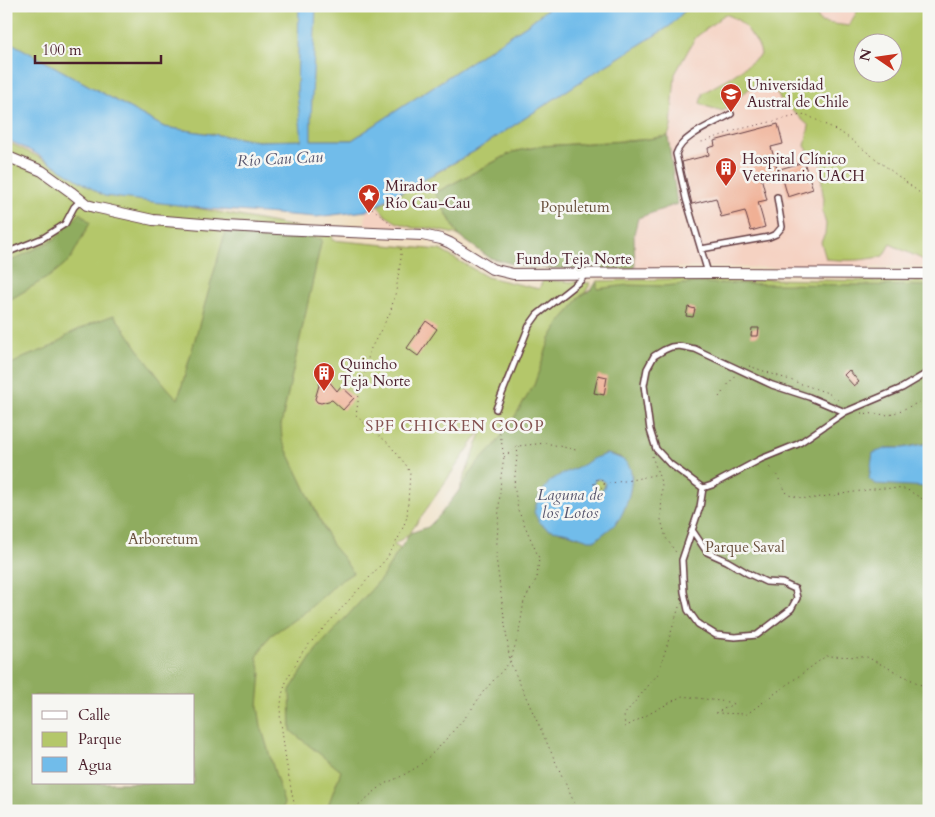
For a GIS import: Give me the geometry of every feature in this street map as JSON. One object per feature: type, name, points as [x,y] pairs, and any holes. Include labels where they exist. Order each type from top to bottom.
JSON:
[{"type":"street","name":"Fundo Teja Norte","points":[[6,156],[42,171],[87,205],[94,207],[153,220],[267,228],[422,234],[441,239],[456,246],[492,269],[506,273],[929,274]]},
{"type":"lane","points":[[708,273],[686,199],[676,154],[682,143],[690,136],[731,114]]},
{"type":"lane","points":[[701,249],[769,237],[776,234],[782,227],[777,197]]},
{"type":"lane","points":[[6,254],[43,238],[65,224],[74,207],[81,200]]},
{"type":"lane","points":[[496,409],[529,326],[537,315],[581,280],[585,274]]},
{"type":"lane","points":[[845,412],[809,397],[772,385],[695,349],[679,346],[664,350],[654,356],[647,369],[644,385],[650,430],[656,449],[670,464],[703,488],[712,486],[760,459],[798,444],[845,412],[902,388],[929,372]]},
{"type":"lane","points":[[692,530],[707,552],[766,582],[782,582],[795,589],[797,598],[791,609],[757,635],[735,638],[716,635],[698,624],[688,610],[684,592],[682,560],[692,530],[700,507],[703,488]]},
{"type":"path","points":[[690,136],[702,142],[740,129],[805,114],[845,135],[929,200]]},
{"type":"path","points":[[296,811],[286,762],[280,715],[282,695],[287,679],[303,651],[387,558],[400,535],[407,517],[410,473],[406,465],[388,443],[356,416],[360,387],[367,366],[369,352],[390,313],[396,291],[401,258],[400,233],[372,208]]},
{"type":"path","points":[[845,412],[890,415],[929,398]]},
{"type":"path","points":[[496,409],[504,457],[496,557],[510,662],[578,811]]},
{"type":"path","points":[[504,457],[518,446],[546,443],[576,450]]},
{"type":"path","points":[[351,811],[384,784],[419,766],[469,714],[483,692],[510,662],[519,633],[524,600],[537,578],[539,558],[518,510],[514,486],[518,446]]},
{"type":"path","points":[[652,456],[662,485],[661,520],[666,538],[682,560]]},
{"type":"path","points":[[760,459],[776,474],[788,495],[808,499],[881,488],[906,489],[929,503]]},
{"type":"path","points":[[604,484],[658,474]]},
{"type":"path","points":[[599,479],[604,484],[604,487],[601,489],[596,488],[594,485],[596,480],[599,479]]},
{"type":"path","points":[[929,556],[926,563],[929,565]]},
{"type":"path","points":[[684,592],[658,674],[624,715],[625,727],[682,696],[735,703],[716,713],[747,714],[826,656],[867,657],[929,689]]},
{"type":"shaded area","name":"Universidad Austral de Chile","points":[[689,6],[929,6],[929,266],[589,269],[525,267],[490,258],[455,234],[428,228],[365,225],[366,211],[378,206],[670,26]]},
{"type":"green space","points":[[6,6],[551,6],[528,24],[352,140],[258,141],[164,127],[6,40]]},
{"type":"green space","points":[[689,6],[813,6],[820,22],[849,26],[860,6],[929,6],[929,261],[890,244],[883,256],[854,260],[826,259],[821,242],[825,234],[826,224],[822,211],[824,200],[821,155],[811,155],[805,146],[809,126],[782,101],[774,90],[762,82],[751,87],[723,111],[700,103],[703,93],[734,75],[761,55],[758,45],[741,22],[725,14],[695,38],[675,74],[671,127],[668,136],[641,140],[541,146],[513,152],[435,193],[459,236],[428,228],[414,228],[396,222],[386,216],[378,206],[475,151],[592,74],[670,26]]},
{"type":"green space","name":"Populetum","points":[[668,136],[677,204],[638,218],[634,234],[635,269],[525,267],[490,258],[459,236],[435,193],[513,152],[541,146],[641,140]]},
{"type":"green space","name":"Arboretum","points":[[6,141],[49,162],[105,194],[186,206],[333,234],[332,240],[440,250],[487,277],[539,289],[543,280],[591,283],[564,326],[581,451],[597,281],[706,278],[929,282],[929,811],[6,811]],"holes":[[[484,426],[439,542],[427,563],[394,545],[410,533]]]},
{"type":"green space","points":[[81,213],[90,223],[70,260],[50,276],[6,302],[6,262],[55,239]]},
{"type":"green space","name":"Arboretum","points":[[227,226],[322,239],[281,425],[282,440],[332,545],[353,573],[337,583],[304,613],[270,636],[257,657],[261,673],[258,706],[261,726],[284,803],[282,811],[6,811],[6,367],[53,346],[71,333],[114,315],[169,390],[178,399]]},
{"type":"green space","name":"Parque Saval","points":[[597,281],[597,289],[628,285],[664,286],[695,283],[929,286],[929,443],[903,448],[888,448],[925,486],[929,487],[929,811],[326,811],[341,771],[291,731],[290,690],[316,650],[381,579],[410,533],[428,527],[439,516],[475,466],[495,445],[534,385],[550,339],[562,319],[579,297],[592,289]],"holes":[[[606,454],[620,457],[632,474],[627,501],[616,522],[609,528],[578,537],[560,532],[550,481]]]},
{"type":"water","name":"Río Cau Cau","points":[[299,6],[316,6],[311,140],[352,140],[528,24],[551,6],[689,6],[670,26],[592,74],[475,151],[366,211],[316,217],[210,209],[104,196],[35,153],[6,139],[6,40],[164,127],[258,141],[302,140],[297,94]]},
{"type":"water","points":[[929,443],[929,487],[875,484],[869,479],[873,453],[888,448],[903,448]]},
{"type":"water","name":"Laguna de los Lotos","points":[[606,454],[622,459],[629,466],[631,487],[627,503],[620,517],[615,524],[596,540],[589,540],[548,529],[539,522],[534,512],[539,496],[550,481],[592,459]],"holes":[[[601,479],[605,483],[604,488],[597,490],[594,487],[594,481]]]},
{"type":"building","name":"Hospital Clínico Veterinario UACH","points":[[778,124],[783,144],[771,147],[778,172],[761,177],[767,200],[758,202],[765,227],[751,231],[745,211],[721,217],[716,198],[692,204],[682,162],[709,155],[708,148],[715,146],[714,141]]},
{"type":"building","points":[[804,162],[813,189],[788,197],[780,169]]},
{"type":"building","points":[[688,307],[695,309],[693,317],[686,316]]},
{"type":"building","points":[[426,321],[437,329],[418,356],[407,348]]},
{"type":"building","points":[[752,328],[759,328],[758,336],[751,336]]},
{"type":"building","points":[[849,370],[859,382],[854,386],[844,375]]},
{"type":"building","points":[[598,375],[607,377],[604,395],[594,393]]},
{"type":"building","points":[[328,380],[337,391],[341,386],[354,398],[343,410],[332,400],[321,403],[315,399],[320,382]]},
{"type":"place","name":"Universidad Austral de Chile","points":[[731,113]]},
{"type":"place","name":"Hospital Clínico Veterinario UACH","points":[[726,187]]},
{"type":"place","name":"Mirador Río Cau-Cau","points":[[369,214]]},
{"type":"place","name":"Quincho Teja Norte","points":[[324,392]]},
{"type":"district","name":"SPF CHICKEN COOP","points":[[455,426]]}]
